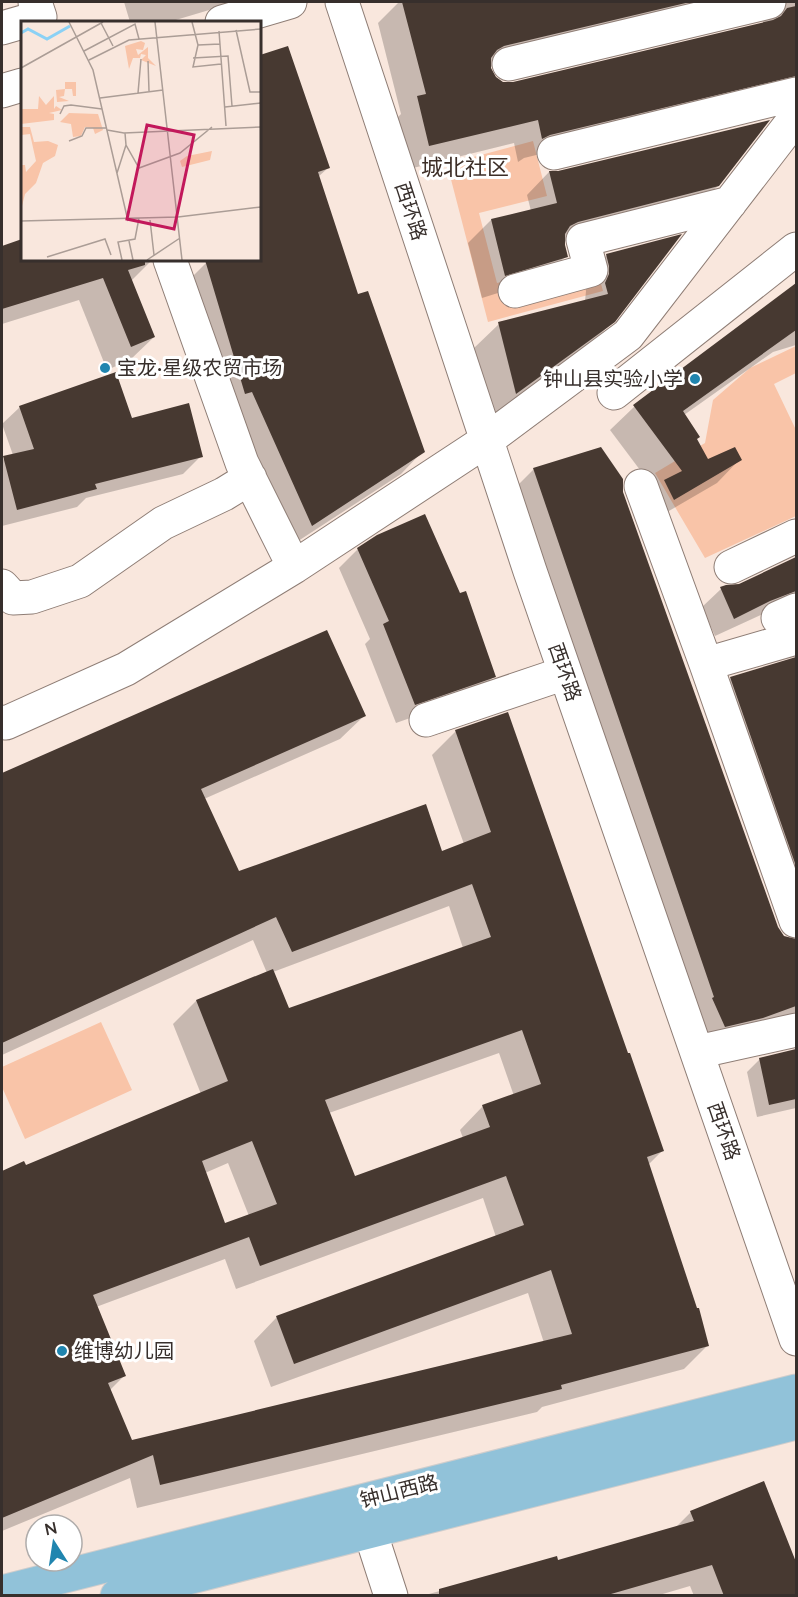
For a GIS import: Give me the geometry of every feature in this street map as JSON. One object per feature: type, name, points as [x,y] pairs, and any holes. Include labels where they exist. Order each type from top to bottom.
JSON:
[{"type":"main road","name":"钟山西路","points":[[117,1596],[796,1390]]},
{"type":"main road","name":"钟山西路","points":[[2,1592],[188,1573],[370,1531],[796,1423]]},
{"type":"street","points":[[26,21],[40,17],[35,2]]},
{"type":"street","points":[[225,21],[290,2]]},
{"type":"street","name":"西环路","points":[[342,2],[565,673],[796,1339]]},
{"type":"street","points":[[508,63],[769,2]]},
{"type":"street","points":[[2,28],[21,22]]},
{"type":"street","points":[[2,91],[21,85]]},
{"type":"street","points":[[554,153],[796,94]]},
{"type":"street","points":[[2,722],[6,723],[126,669],[294,567],[487,440],[628,335],[796,117]]},
{"type":"street","points":[[515,291],[591,270],[583,240],[730,203]]},
{"type":"street","points":[[614,393],[796,249]]},
{"type":"street","points":[[170,261],[242,463],[294,567]]},
{"type":"street","points":[[2,586],[13,598],[32,597],[80,581],[163,523],[224,494],[250,478]]},
{"type":"street","points":[[641,486],[796,921]]},
{"type":"street","points":[[732,567],[796,536]]},
{"type":"street","points":[[706,664],[790,622]]},
{"type":"street","points":[[426,720],[565,673]]},
{"type":"street","points":[[697,1052],[796,1030]]},
{"type":"street","points":[[370,1531],[391,1596]]},
{"type":"shaded area","points":[[533,141],[547,196],[479,213],[497,283],[594,258],[603,291],[488,322],[447,164]]},
{"type":"shaded area","points":[[796,346],[796,373],[774,384],[796,430],[796,516],[705,558],[655,473],[705,443],[713,400],[750,368]]},
{"type":"shaded area","points":[[101,1022],[132,1090],[25,1139],[2,1087],[2,1067]]},
{"type":"building","points":[[402,2],[690,2],[504,46],[497,50],[491,58],[491,68],[496,77],[503,82],[513,82],[773,20],[781,16],[787,8],[796,6],[796,76],[550,135],[542,139],[538,120],[429,146],[417,96],[426,94]]},
{"type":"building","points":[[288,46],[330,168],[318,172],[358,294],[368,291],[425,452],[312,526],[252,392],[245,394],[205,261],[261,261],[261,55]]},
{"type":"building","points":[[770,120],[719,186],[578,222],[570,226],[565,234],[568,257],[505,276],[491,219],[557,203],[549,171],[558,171]]},
{"type":"building","points":[[682,234],[615,322],[516,394],[498,322],[608,294],[605,283],[609,274],[606,254]]},
{"type":"building","points":[[21,239],[21,261],[145,261],[145,265],[128,270],[155,337],[131,347],[103,278],[2,309],[2,246]]},
{"type":"building","points":[[796,283],[796,330],[683,411],[700,437],[697,439],[708,459],[735,447],[742,460],[674,500],[664,480],[682,471],[633,405]]},
{"type":"building","points":[[116,372],[132,418],[189,403],[203,457],[95,484],[97,489],[17,510],[3,456],[34,449],[19,406]]},
{"type":"building","points":[[601,447],[623,479],[623,492],[778,927],[784,936],[796,939],[796,1006],[763,1018],[725,1027],[712,998],[714,997],[533,468]]},
{"type":"building","points":[[425,514],[460,593],[466,591],[496,677],[415,705],[383,624],[389,621],[357,548],[377,535]]},
{"type":"building","points":[[796,557],[796,591],[734,619],[720,587],[739,584]]},
{"type":"building","points":[[327,630],[366,716],[201,789],[239,871],[426,804],[442,851],[491,832],[455,730],[508,712],[664,1151],[647,1157],[697,1308],[699,1308],[709,1346],[561,1385],[562,1389],[160,1485],[153,1455],[2,1518],[2,1171],[24,1161],[26,1165],[228,1081],[196,1000],[273,969],[289,1008],[491,937],[472,884],[292,952],[276,917],[2,1043],[2,773]],"holes":[[[522,1030],[541,1084],[482,1105],[490,1127],[355,1176],[325,1100]],[[252,1141],[277,1204],[225,1223],[202,1161]],[[506,1176],[524,1225],[276,1316],[294,1364],[551,1270],[572,1334],[132,1440],[108,1383],[126,1376],[93,1295],[249,1237],[260,1266]]]},
{"type":"building","points":[[796,657],[796,866],[730,677]]},
{"type":"building","points":[[796,1049],[796,1099],[769,1105],[759,1058]]},
{"type":"building","points":[[764,1481],[796,1562],[796,1596],[724,1596],[712,1565],[604,1596],[439,1596],[439,1589],[557,1556],[558,1560],[694,1521],[690,1511]]},
{"type":"place","name":"宝龙·星级农贸市场","points":[[105,368]]},
{"type":"place","name":"钟山县实验小学","points":[[695,379]]},
{"type":"place","name":"维博幼儿园","points":[[62,1351]]},
{"type":"district","name":"城北社区","points":[[465,167]]}]
